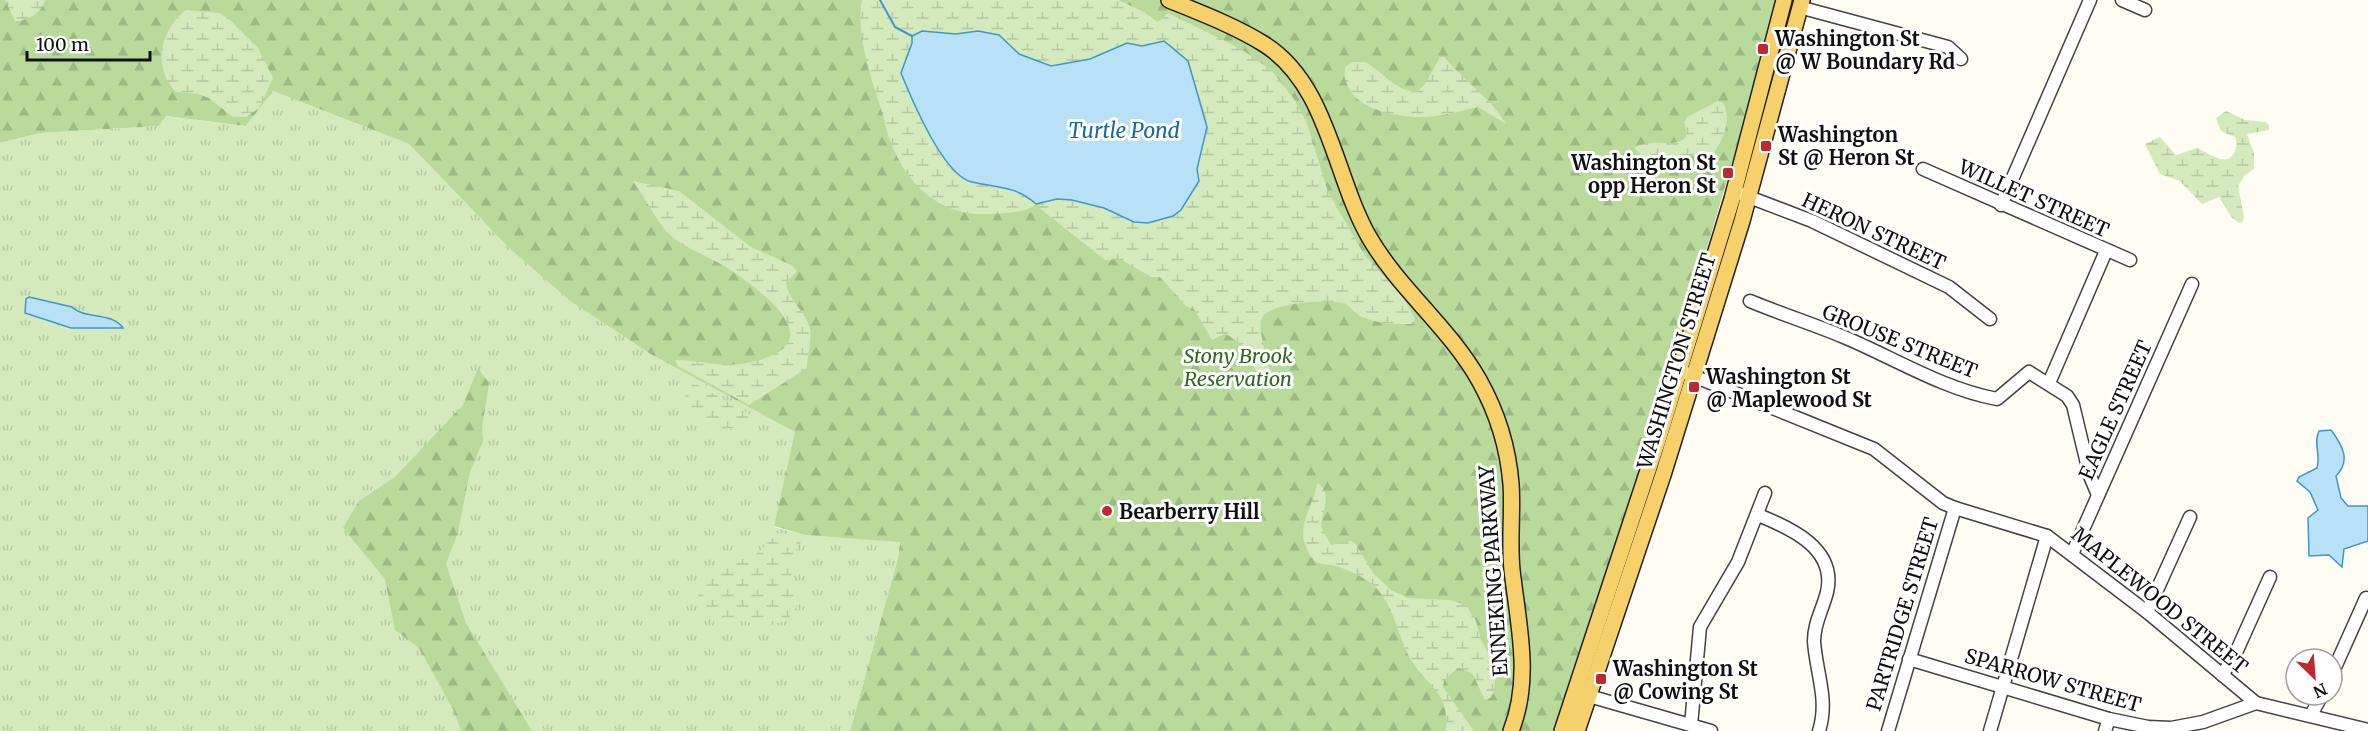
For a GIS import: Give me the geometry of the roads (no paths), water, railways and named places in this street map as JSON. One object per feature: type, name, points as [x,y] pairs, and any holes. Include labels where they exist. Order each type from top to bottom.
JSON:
[{"type":"main road","name":"ENNEKING PARKWAY","points":[[1169,0],[1221,22],[1265,45],[1299,79],[1318,112],[1341,176],[1369,237],[1404,285],[1460,352],[1479,380],[1496,415],[1507,455],[1511,486],[1509,533],[1523,665],[1521,697],[1511,731]]},
{"type":"main road","name":"WASHINGTON STREET","points":[[1577,731],[1686,373],[1784,0]]},
{"type":"main road","name":"WASHINGTON STREET","points":[[1562,731],[1749,197],[1800,4]]},
{"type":"street","points":[[2001,205],[2090,0]]},
{"type":"street","points":[[2122,0],[2145,10]]},
{"type":"street","points":[[1800,4],[1948,46],[1961,59]]},
{"type":"street","name":"WILLET STREET","points":[[1923,169],[2130,260]]},
{"type":"street","name":"HERON STREET","points":[[1734,191],[1812,221],[1949,287],[1990,319]]},
{"type":"street","points":[[2098,495],[2090,476],[2073,405],[2067,396],[2049,383],[2106,251]]},
{"type":"street","name":"EAGLE STREET","points":[[2073,552],[2192,285]]},
{"type":"street","name":"GROUSE STREET","points":[[1750,301],[1842,336],[1942,381],[1988,398],[1997,399],[2029,372],[2049,383]]},
{"type":"street","name":"MAPLEWOOD STREET","points":[[1686,373],[1874,449],[1954,508],[2048,536],[2073,552],[2148,612],[2256,703]]},
{"type":"street","points":[[1691,725],[1700,627],[1738,562],[1765,493]]},
{"type":"street","name":"PARTRIDGE STREET","points":[[1887,731],[1954,508]]},
{"type":"street","points":[[1758,515],[1787,526],[1810,543],[1824,559],[1828,568],[1827,594],[1815,623],[1814,639],[1824,699],[1819,731]]},
{"type":"street","points":[[2148,612],[2190,518]]},
{"type":"street","points":[[1989,731],[2048,536]]},
{"type":"street","points":[[2222,675],[2234,657],[2270,577]]},
{"type":"street","points":[[2344,647],[2366,598]]},
{"type":"street","name":"SPARROW STREET","points":[[1909,659],[2004,686],[2107,725],[2206,727],[2256,703]]},
{"type":"street","points":[[1589,696],[1711,731]]},
{"type":"street","points":[[2256,703],[2311,715],[2345,727],[2368,730]]},
{"type":"street","points":[[2311,715],[2315,707]]},
{"type":"water","name":"Turtle Pond","points":[[922,31],[956,34],[978,31],[999,35],[1019,54],[1051,66],[1090,59],[1127,43],[1142,46],[1164,41],[1188,61],[1207,127],[1197,169],[1199,181],[1181,210],[1173,216],[1148,223],[1134,222],[1104,208],[1072,200],[1057,199],[1036,204],[1013,190],[972,182],[961,177],[940,152],[930,135],[901,73],[912,43],[912,36]]},
{"type":"water","points":[[29,297],[112,319],[123,328],[71,328],[25,313],[26,299]]},
{"type":"water","points":[[2331,430],[2344,453],[2343,465],[2336,476],[2341,498],[2348,506],[2368,506],[2368,541],[2344,549],[2342,567],[2329,555],[2309,556],[2308,518],[2318,510],[2310,492],[2297,481],[2299,477],[2317,468],[2319,431]]},
{"type":"waterway","points":[[880,0],[895,27],[912,36]]},
{"type":"place","name":"Washington St @ W Boundary Rd","points":[[1763,49]]},
{"type":"place","name":"Washington St @ Heron St","points":[[1766,146]]},
{"type":"place","name":"Washington St opp Heron St","points":[[1728,173]]},
{"type":"place","name":"Washington St @ Maplewood St","points":[[1694,387]]},
{"type":"place","name":"Bearberry Hill","points":[[1107,511]]},
{"type":"place","name":"Washington St @ Cowing St","points":[[1601,679]]},
{"type":"park label","name":"Stony Brook Reservation","points":[[1238,366]]}]
